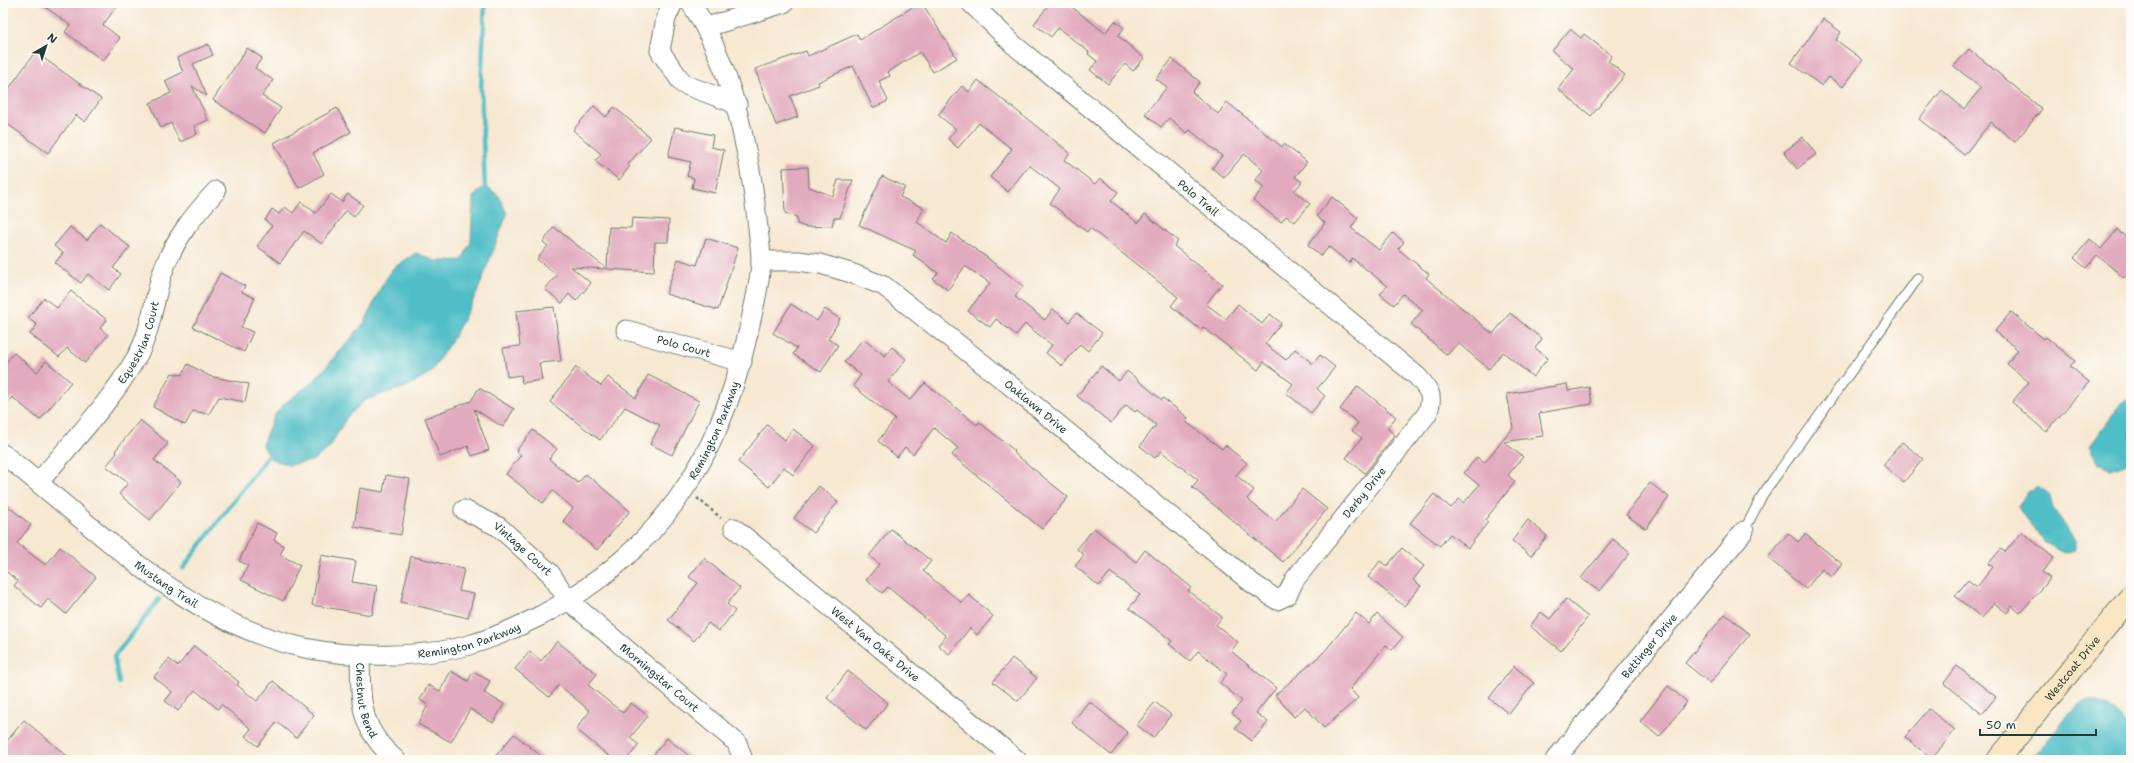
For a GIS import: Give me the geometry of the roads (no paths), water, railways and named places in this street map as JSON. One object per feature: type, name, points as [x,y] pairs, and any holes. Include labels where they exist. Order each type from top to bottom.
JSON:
[{"type":"street","points":[[673,3],[666,18],[660,51],[683,84],[737,104]]},
{"type":"street","name":"Remington Parkway","points":[[360,655],[413,654],[468,646],[516,628],[568,600],[613,570],[648,537],[686,489],[717,430],[742,362],[761,262],[753,184],[737,104],[707,27],[691,3]]},
{"type":"street","points":[[707,27],[784,3]]},
{"type":"street","name":"Polo Trail","points":[[971,3],[1014,45],[1418,377],[1428,388]]},
{"type":"street","name":"Equestrian Court","points":[[39,482],[117,387],[137,357],[150,322],[162,274],[176,242],[192,217],[216,191]]},
{"type":"street","name":"Oaklawn Drive","points":[[761,262],[798,261],[820,264],[851,273],[884,286],[1012,387],[1252,583],[1277,600],[1287,595]]},
{"type":"street","name":"Polo Court","points":[[626,330],[742,362]]},
{"type":"street","name":"Derby Drive","points":[[1287,595],[1295,579],[1427,414],[1432,401],[1428,388]]},
{"type":"street","name":"Mustang Trail","points":[[3,454],[146,571],[191,603],[250,633],[307,649],[360,655]]},
{"type":"street","name":"Vintage Court","points":[[464,510],[499,527],[550,573],[568,600]]},
{"type":"street","name":"West Van Oaks Drive","points":[[734,528],[1017,760]]},
{"type":"street","name":"Bettinger Drive","points":[[1555,760],[1744,531]]},
{"type":"street","name":"Westcoat Drive","points":[[1998,760],[2131,596]]},
{"type":"street","name":"Morningstar Court","points":[[568,600],[737,744],[743,760]]},
{"type":"street","name":"Chestnut Bend","points":[[360,655],[360,691],[366,723],[382,749],[396,760]]},
{"type":"lane","points":[[1744,531],[1763,494],[1918,278]]},
{"type":"water","points":[[485,185],[499,196],[507,214],[477,293],[455,335],[431,372],[408,386],[365,400],[347,417],[329,448],[312,461],[289,465],[271,459],[262,444],[274,416],[285,403],[314,381],[365,322],[380,289],[393,268],[416,253],[436,261],[462,260],[471,242],[473,197]]},
{"type":"water","points":[[2131,398],[2131,458],[2125,464],[2110,469],[2098,461],[2090,446],[2121,404]]},
{"type":"water","points":[[2039,487],[2049,494],[2053,507],[2075,541],[2075,550],[2064,553],[2043,540],[2032,528],[2018,507],[2027,492]]},
{"type":"water","points":[[2090,700],[2102,703],[2111,708],[2124,721],[2130,738],[2131,760],[2031,760],[2078,704]]},
{"type":"waterway","points":[[485,3],[481,88],[485,189]]},
{"type":"waterway","points":[[183,568],[271,452]]},
{"type":"waterway","points":[[119,683],[114,657],[159,599]]}]
